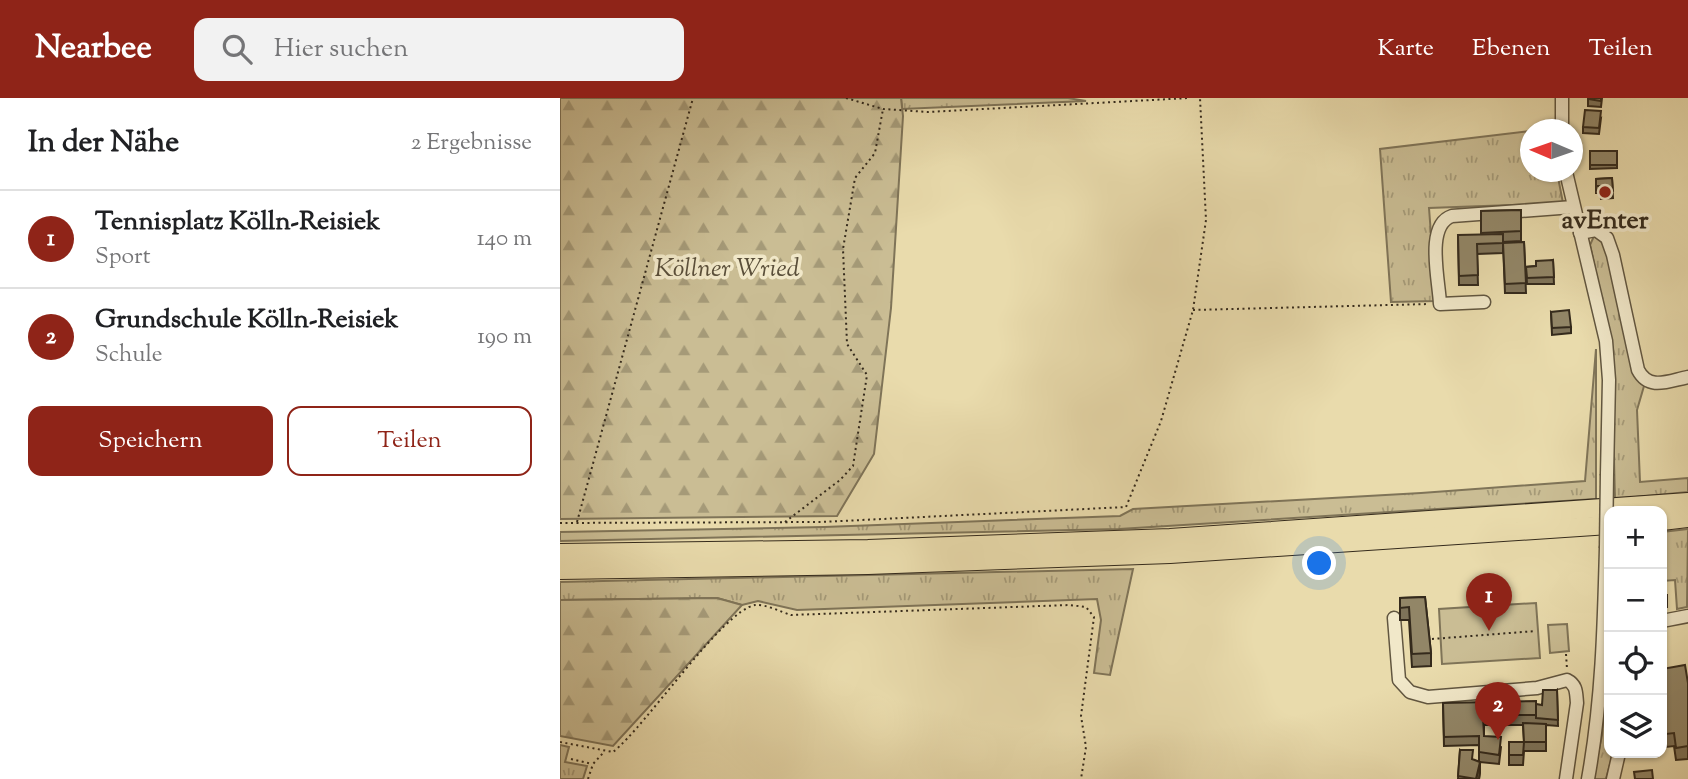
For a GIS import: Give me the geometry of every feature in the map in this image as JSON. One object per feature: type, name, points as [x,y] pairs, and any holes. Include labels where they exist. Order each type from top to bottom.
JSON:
[{"type":"highway","points":[[560,554],[868,549],[1170,538],[1688,502]]},
{"type":"highway","points":[[1667,520],[1688,518]]},
{"type":"highway","points":[[560,570],[868,565],[1170,554],[1604,525]]},
{"type":"street","points":[[1562,98],[1562,119]]},
{"type":"street","points":[[1568,182],[1606,341],[1609,380],[1603,653],[1597,734],[1588,779]]},
{"type":"street","points":[[1484,302],[1440,304],[1435,238],[1444,219],[1452,216],[1573,207]]},
{"type":"street","points":[[1580,233],[1596,230],[1607,238],[1638,370],[1643,379],[1658,384],[1688,377]]},
{"type":"street","points":[[1667,620],[1688,615]]},
{"type":"street","points":[[1394,618],[1399,680],[1410,692],[1428,697],[1537,688],[1567,680],[1573,683],[1577,703],[1566,779]]},
{"type":"street","points":[[1613,779],[1618,758]]},
{"type":"path","points":[[576,523],[693,98]]},
{"type":"path","points":[[846,98],[883,109],[928,112],[1189,98]]},
{"type":"path","points":[[560,523],[785,522],[1126,507],[1161,421],[1193,310],[1206,220],[1199,98]]},
{"type":"path","points":[[785,522],[840,480],[853,466],[867,375],[847,344],[843,249],[855,178],[875,153],[883,109]]},
{"type":"path","points":[[1193,310],[1440,304]]},
{"type":"path","points":[[560,742],[613,752],[743,609],[758,605],[792,615],[812,615],[1069,605],[1086,607],[1094,617],[1080,716],[1086,747],[1081,779]]},
{"type":"path","points":[[1432,639],[1536,631]]},
{"type":"path","points":[[1566,654],[1567,680]]},
{"type":"path","points":[[589,779],[593,764],[605,751]]},
{"type":"path","points":[[571,759],[593,764]]},
{"type":"green space","name":"Köllner Wried","points":[[560,98],[901,98],[903,116],[891,308],[874,454],[837,516],[560,519]]},
{"type":"green space","points":[[901,98],[1068,98],[1086,101],[902,109]]},
{"type":"green space","points":[[1520,132],[1520,182],[1559,182],[1563,203],[1429,208],[1436,301],[1391,302],[1380,149]]},
{"type":"green space","points":[[1594,236],[1600,239],[1608,253],[1639,381],[1644,386],[1637,410],[1640,482],[1688,478],[1688,492],[1615,499],[1611,342],[1590,245]]},
{"type":"green space","points":[[1596,349],[1596,499],[1119,529],[560,541],[560,532],[824,527],[1120,516],[1133,509],[1585,481]]},
{"type":"green space","points":[[1688,529],[1687,607],[1677,609],[1675,580],[1667,581],[1667,531]]},
{"type":"green space","points":[[1133,569],[1110,675],[1094,673],[1101,620],[1097,599],[797,610],[758,601],[742,605],[717,598],[560,600],[560,582]]},
{"type":"green space","points":[[717,598],[742,605],[613,746],[560,736],[560,600]]},
{"type":"green space","points":[[1536,603],[1540,658],[1442,664],[1439,609]]},
{"type":"green space","points":[[1567,624],[1569,651],[1550,653],[1548,625]]},
{"type":"green space","points":[[1604,711],[1604,758],[1612,758],[1606,779],[1593,779]]},
{"type":"green space","points":[[560,745],[569,747],[565,762],[587,766],[583,779],[560,779]]},
{"type":"building","points":[[1585,110],[1601,111],[1599,128],[1583,127]]},
{"type":"building","points":[[1590,151],[1617,151],[1617,165],[1590,165]]},
{"type":"building","points":[[1612,178],[1613,191],[1601,192],[1600,186],[1596,186],[1596,179]]},
{"type":"building","points":[[1521,210],[1521,231],[1481,233],[1481,211]]},
{"type":"building","points":[[1503,234],[1503,243],[1477,244],[1478,275],[1459,276],[1458,235]]},
{"type":"building","points":[[1524,242],[1526,283],[1505,284],[1503,243]]},
{"type":"building","points":[[1553,260],[1554,277],[1527,278],[1526,267],[1536,266],[1536,261]]},
{"type":"building","points":[[1569,310],[1571,327],[1552,328],[1551,312]]},
{"type":"building","points":[[1425,597],[1431,653],[1412,654],[1409,607],[1400,608],[1400,598]]},
{"type":"building","points":[[1685,665],[1688,683],[1688,746],[1676,748],[1674,733],[1667,734],[1667,668]]},
{"type":"building","points":[[1543,690],[1557,690],[1558,720],[1536,718],[1536,704],[1542,705]]},
{"type":"building","points":[[1536,701],[1536,715],[1483,715],[1484,736],[1501,737],[1499,755],[1479,752],[1479,736],[1444,737],[1443,703]]},
{"type":"building","points":[[1523,723],[1546,724],[1546,742],[1524,742]]},
{"type":"building","points":[[1509,742],[1524,742],[1523,755],[1509,755]]},
{"type":"building","points":[[1460,750],[1473,750],[1472,759],[1480,762],[1476,779],[1458,776]]},
{"type":"building","points":[[1652,770],[1653,779],[1635,779],[1634,772]]},
{"type":"place","name":"avEnter","points":[[1605,192]]},
{"type":"place","name":"Tennisplatz Kölln-Reisiek","points":[[1489,631]]},
{"type":"place","name":"Grundschule Kölln-Reisiek","points":[[1498,740]]}]
